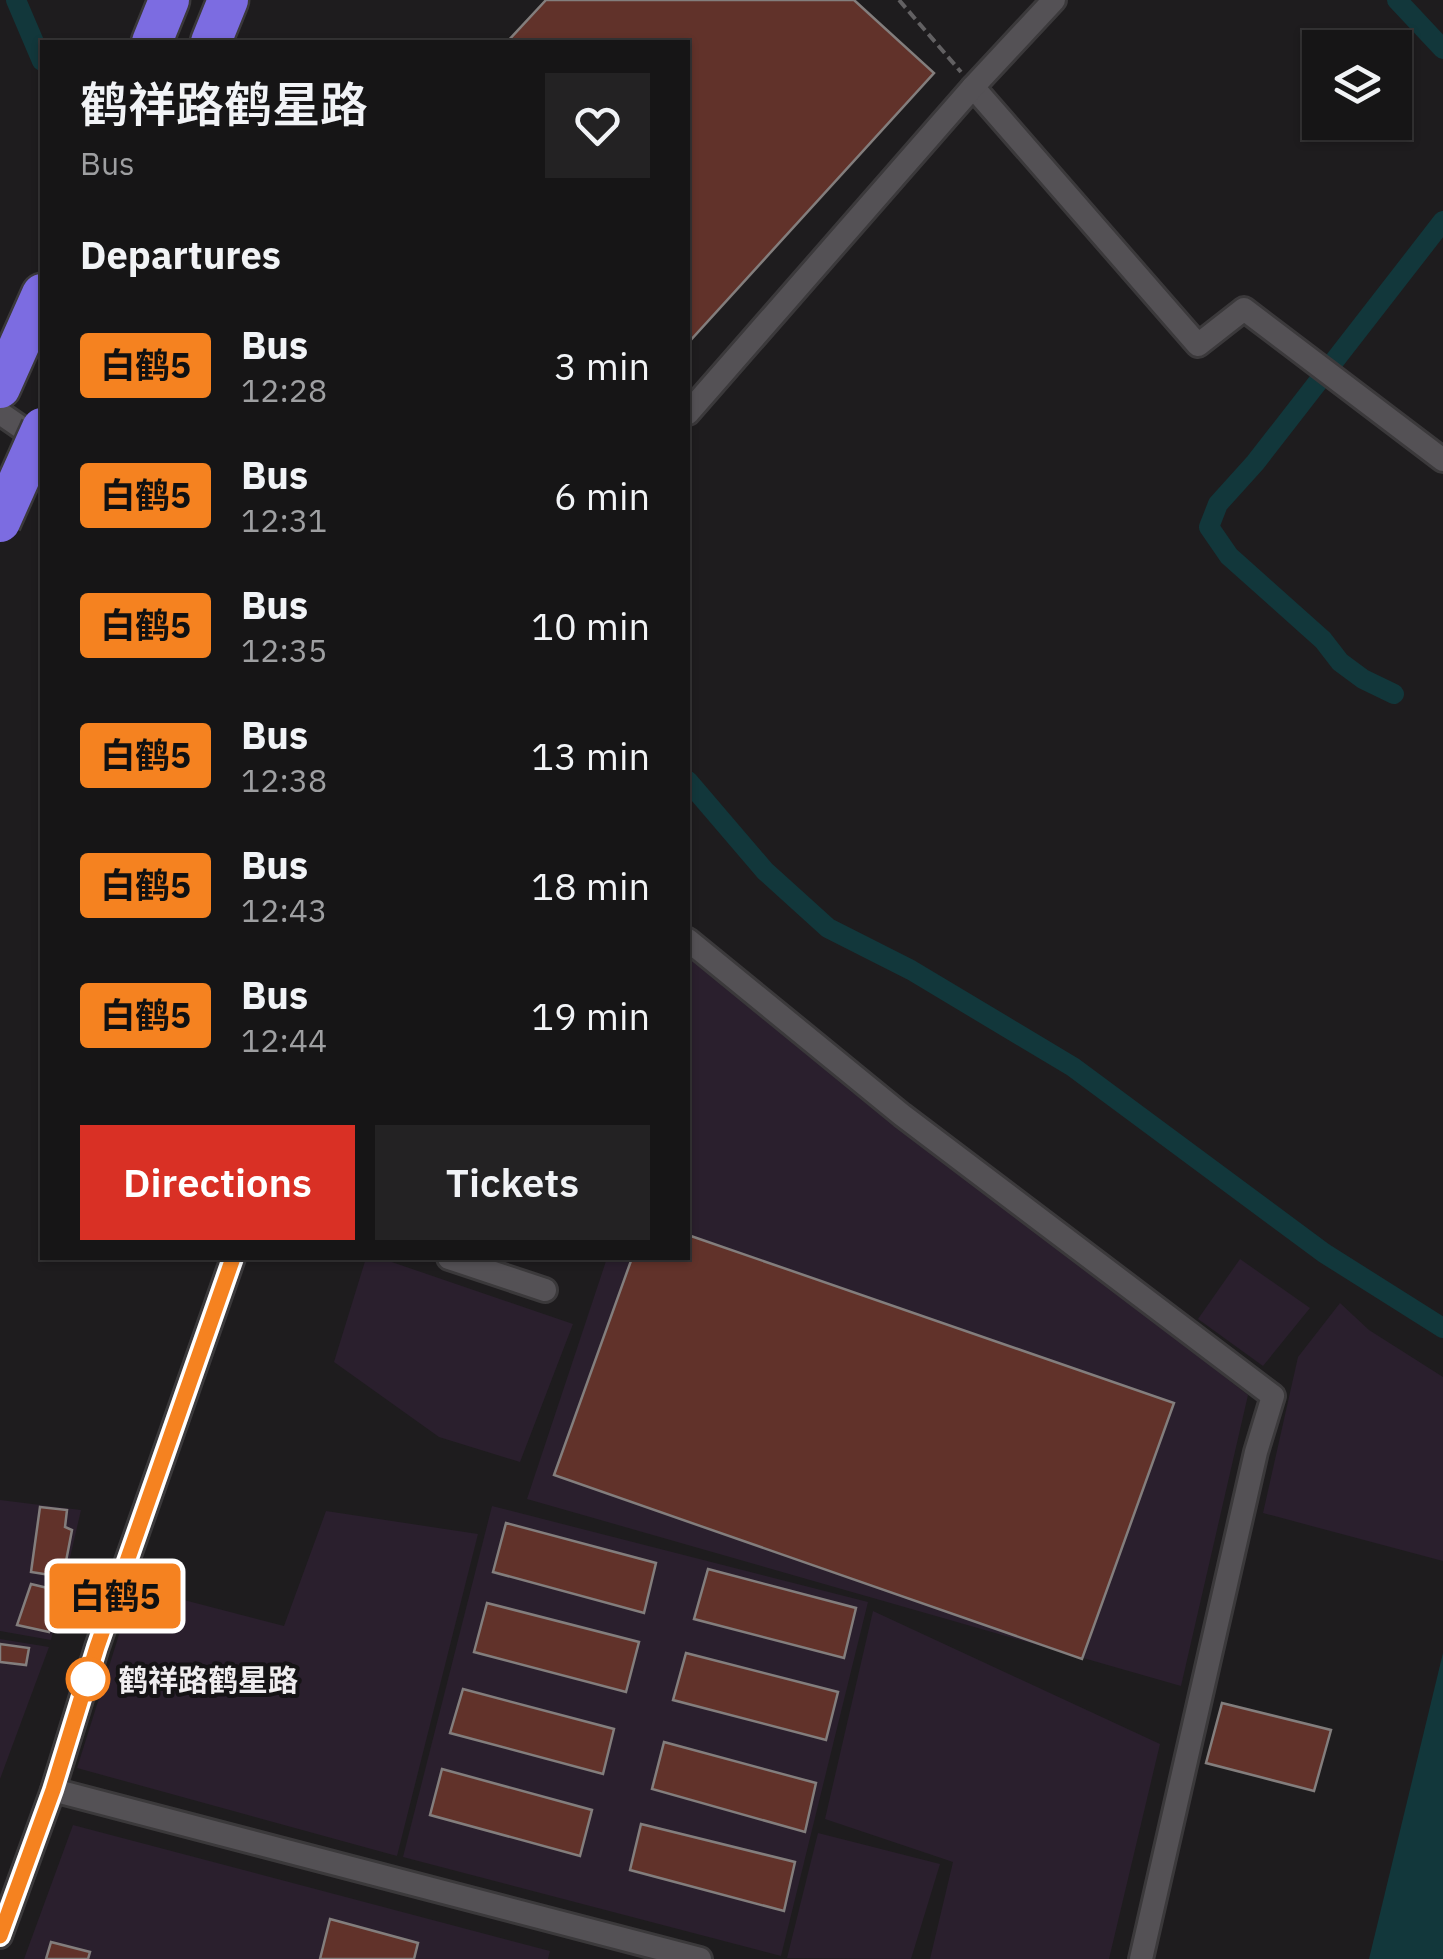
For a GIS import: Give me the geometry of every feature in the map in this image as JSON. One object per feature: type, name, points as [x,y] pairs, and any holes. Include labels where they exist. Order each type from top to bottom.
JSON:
[{"type":"highway","points":[[153,40],[169,0]]},
{"type":"highway","points":[[211,40],[228,0]]},
{"type":"highway","points":[[0,388],[40,298]]},
{"type":"highway","points":[[0,522],[40,432]]},
{"type":"street","points":[[690,411],[1054,0]]},
{"type":"street","points":[[974,87],[1198,346],[1244,309],[1443,460]]},
{"type":"street","points":[[0,413],[40,441]]},
{"type":"street","points":[[690,942],[902,1115],[1272,1396],[1141,1959]]},
{"type":"street","points":[[0,1936],[232,1260]]},
{"type":"street","points":[[455,1260],[544,1290]]},
{"type":"street","points":[[53,1790],[700,1959]]},
{"type":"path","points":[[898,0],[974,87]]},
{"type":"shaded area","points":[[690,958],[1248,1395],[1181,1686],[527,1499],[606,1260],[690,1260]]},
{"type":"shaded area","points":[[1240,1259],[1310,1308],[1263,1366],[1198,1319]]},
{"type":"shaded area","points":[[365,1260],[386,1260],[573,1324],[520,1462],[439,1437],[334,1362]]},
{"type":"shaded area","points":[[1340,1303],[1369,1330],[1443,1377],[1443,1561],[1263,1513],[1298,1357]]},
{"type":"shaded area","points":[[0,1500],[81,1510],[51,1640],[0,1631]]},
{"type":"shaded area","points":[[492,1506],[868,1602],[781,1956],[403,1857]]},
{"type":"shaded area","points":[[326,1511],[478,1534],[397,1856],[77,1768],[134,1587],[284,1626]]},
{"type":"shaded area","points":[[873,1611],[1160,1744],[1109,1959],[930,1959],[953,1862],[825,1819]]},
{"type":"shaded area","points":[[0,1639],[49,1647],[0,1779]]},
{"type":"shaded area","points":[[73,1825],[550,1951],[548,1959],[24,1959]]},
{"type":"shaded area","points":[[818,1833],[940,1864],[911,1959],[787,1958]]},
{"type":"water","points":[[1443,1653],[1443,1959],[1369,1959]]},
{"type":"building","points":[[546,0],[854,0],[934,73],[690,341],[690,40],[509,40]]},
{"type":"building","points":[[690,1236],[1174,1403],[1082,1659],[554,1475],[631,1260],[690,1260]]},
{"type":"building","points":[[40,1507],[67,1510],[65,1527],[72,1530],[63,1577],[31,1572]]},
{"type":"building","points":[[506,1523],[656,1563],[644,1613],[493,1572]]},
{"type":"building","points":[[708,1569],[856,1608],[844,1658],[694,1619]]},
{"type":"building","points":[[31,1584],[60,1591],[49,1632],[17,1625]]},
{"type":"building","points":[[487,1603],[639,1642],[626,1692],[474,1652]]},
{"type":"building","points":[[0,1644],[29,1648],[26,1665],[0,1662]]},
{"type":"building","points":[[686,1653],[838,1692],[826,1740],[673,1700]]},
{"type":"building","points":[[463,1689],[614,1729],[603,1774],[450,1733]]},
{"type":"building","points":[[1222,1703],[1331,1730],[1314,1791],[1206,1763]]},
{"type":"building","points":[[664,1742],[816,1783],[805,1832],[652,1789]]},
{"type":"building","points":[[442,1769],[592,1810],[580,1856],[430,1815]]},
{"type":"building","points":[[641,1824],[795,1862],[784,1911],[630,1870]]},
{"type":"building","points":[[330,1919],[418,1943],[414,1959],[320,1959]]},
{"type":"building","points":[[51,1942],[90,1952],[88,1959],[46,1959]]},
{"type":"waterway","points":[[16,0],[40,56]]},
{"type":"waterway","points":[[1397,0],[1443,49]]},
{"type":"waterway","points":[[1394,694],[1340,662],[1323,640],[1229,556],[1209,527],[1218,504],[1255,463],[1443,221]]},
{"type":"waterway","points":[[690,783],[765,871],[828,928],[911,970],[1073,1067],[1324,1253],[1443,1328]]},
{"type":"bus line","name":"白鹤5","points":[[0,1936],[232,1260]]},
{"type":"place","name":"鹤祥路鹤星路","points":[[88,1679]]}]
